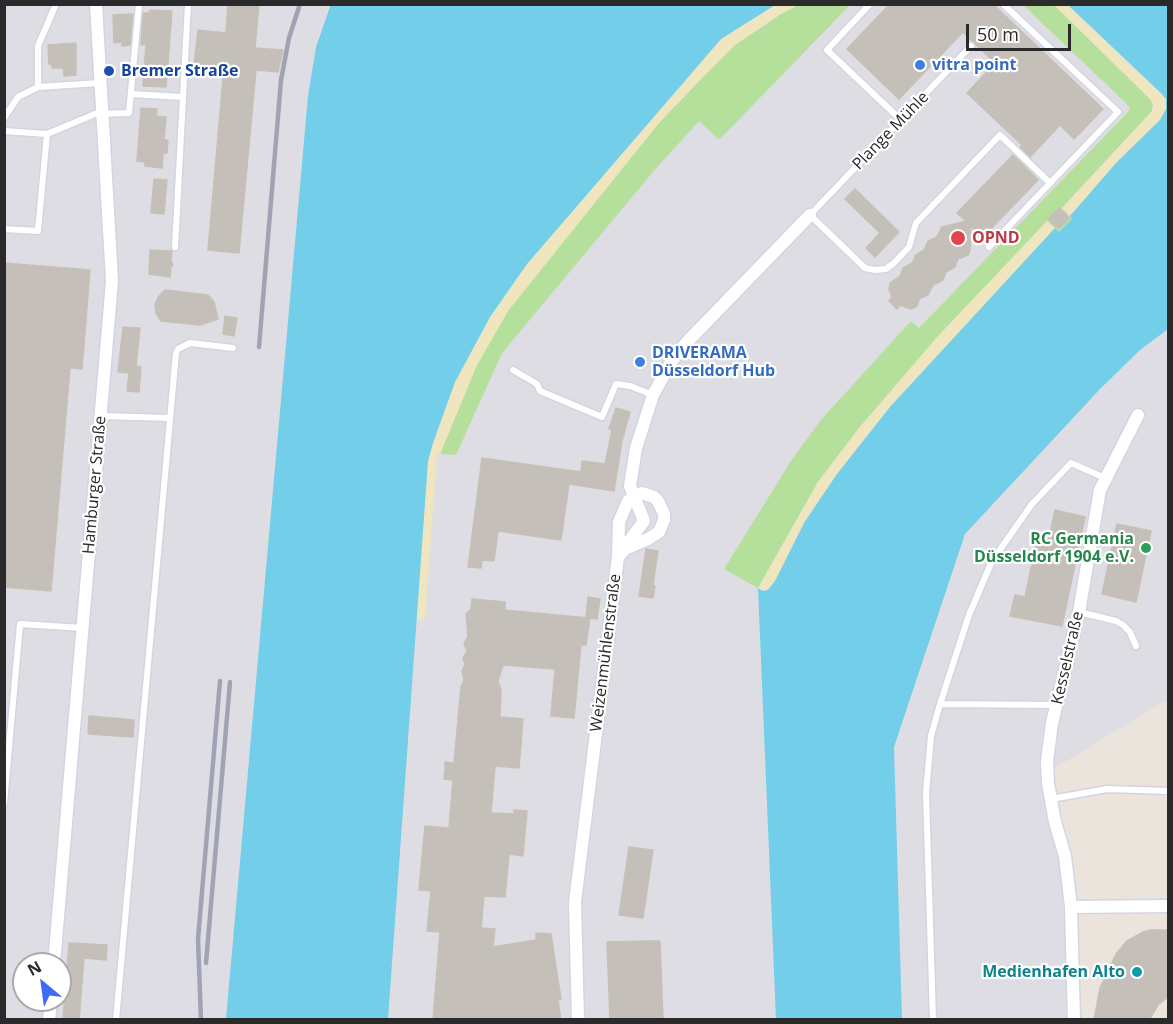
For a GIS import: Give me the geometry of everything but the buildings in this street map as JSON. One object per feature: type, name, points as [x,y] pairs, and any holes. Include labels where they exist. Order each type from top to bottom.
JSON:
[{"type":"street","name":"Hamburger Straße","points":[[55,952],[112,281],[96,4]]},
{"type":"street","name":"Weizenmühlenstraße","points":[[578,1020],[575,902],[618,556],[644,521],[630,486],[636,448],[653,395],[671,362],[687,342],[810,215]]},
{"type":"street","name":"Kesselstraße","points":[[1074,1020],[1071,907],[1065,856],[1054,822],[1047,761],[1053,723],[1079,612],[1100,490],[1138,415]]},
{"type":"street","points":[[642,494],[654,497],[662,507],[664,520],[659,532],[630,546],[618,556],[619,522],[628,501],[642,494]]},
{"type":"street","points":[[1071,907],[1168,906]]},
{"type":"lane","points":[[38,87],[38,46],[56,4]]},
{"type":"lane","points":[[4,130],[47,134],[95,114],[129,113],[139,4]]},
{"type":"lane","points":[[175,247],[188,4]]},
{"type":"lane","points":[[870,4],[827,50],[901,120]]},
{"type":"lane","points":[[988,247],[1118,112],[1003,4]]},
{"type":"lane","name":"Plange Mühle","points":[[810,215],[971,46]]},
{"type":"lane","points":[[4,118],[18,97],[26,91],[38,87],[100,83]]},
{"type":"lane","points":[[131,94],[183,98]]},
{"type":"lane","points":[[4,229],[38,231],[47,134]]},
{"type":"lane","points":[[810,215],[865,268],[886,269],[909,247],[916,223],[1000,135],[1050,183]]},
{"type":"lane","points":[[117,1020],[176,353],[178,349],[190,343],[233,348]]},
{"type":"lane","points":[[513,370],[537,384],[540,391],[602,417],[616,384],[630,386],[653,395]]},
{"type":"lane","points":[[101,416],[170,418]]},
{"type":"lane","points":[[933,1020],[926,793],[931,736],[940,704],[969,615],[992,561],[1032,504],[1071,463],[1105,478]]},
{"type":"lane","points":[[1079,612],[1116,621],[1123,625],[1130,632],[1136,646]]},
{"type":"lane","points":[[4,803],[20,624],[83,628]]},
{"type":"lane","points":[[940,704],[1058,705]]},
{"type":"lane","points":[[1051,799],[1107,789],[1168,791]]},
{"type":"shaded area","points":[[5,5],[1168,5],[1168,699],[1055,768],[1070,1019],[5,1020]]},
{"type":"green space","points":[[798,5],[850,5],[721,138],[718,139],[699,121],[652,173],[502,353],[456,455],[440,454],[477,365],[508,311],[540,269],[659,123],[702,78],[735,45]]},
{"type":"green space","points":[[1023,5],[1054,5],[1150,99],[1153,104],[1152,111],[1062,208],[1072,219],[1059,232],[1047,221],[859,428],[818,482],[758,588],[724,569],[791,461],[820,421],[911,321],[919,328],[1130,109]]},
{"type":"sand","points":[[775,5],[798,5],[735,45],[659,123],[508,311],[477,365],[440,454],[437,454],[425,620],[417,619],[428,461],[455,382],[490,317],[527,264],[721,39]]},
{"type":"sand","points":[[1054,5],[1068,5],[1166,99],[1166,109],[1160,120],[1117,162],[1070,216],[1062,208],[1152,111],[1153,104]]},
{"type":"sand","points":[[1047,221],[1055,228],[890,407],[837,474],[804,523],[775,581],[768,590],[763,591],[758,588],[818,482],[859,428],[937,337]]},
{"type":"water","points":[[331,4],[775,5],[721,39],[527,264],[490,317],[455,382],[428,461],[388,1019],[226,1019],[308,96],[316,47]]},
{"type":"water","points":[[1068,5],[1168,5],[1168,329],[1140,350],[1101,388],[965,534],[894,747],[902,1019],[776,1019],[758,588],[763,591],[768,590],[775,581],[804,523],[837,474],[890,407],[1055,228],[1059,232],[1072,219],[1070,216],[1117,162],[1160,120],[1166,109],[1166,99],[1161,93]]},
{"type":"railway","points":[[259,347],[281,80],[289,38],[300,4]]},
{"type":"railway","points":[[201,1020],[198,939],[220,681]]},
{"type":"railway","points":[[206,963],[230,682]]},
{"type":"place","name":"vitra point","points":[[920,65]]},
{"type":"place","name":"Bremer Straße","points":[[109,71]]},
{"type":"place","name":"OPND","points":[[958,238]]},
{"type":"place","name":"DRIVERAMA Düsseldorf Hub","points":[[640,362]]},
{"type":"place","name":"RC Germania Düsseldorf 1904 e.V.","points":[[1146,548]]},
{"type":"place","name":"Medienhafen Alto","points":[[1137,972]]}]
